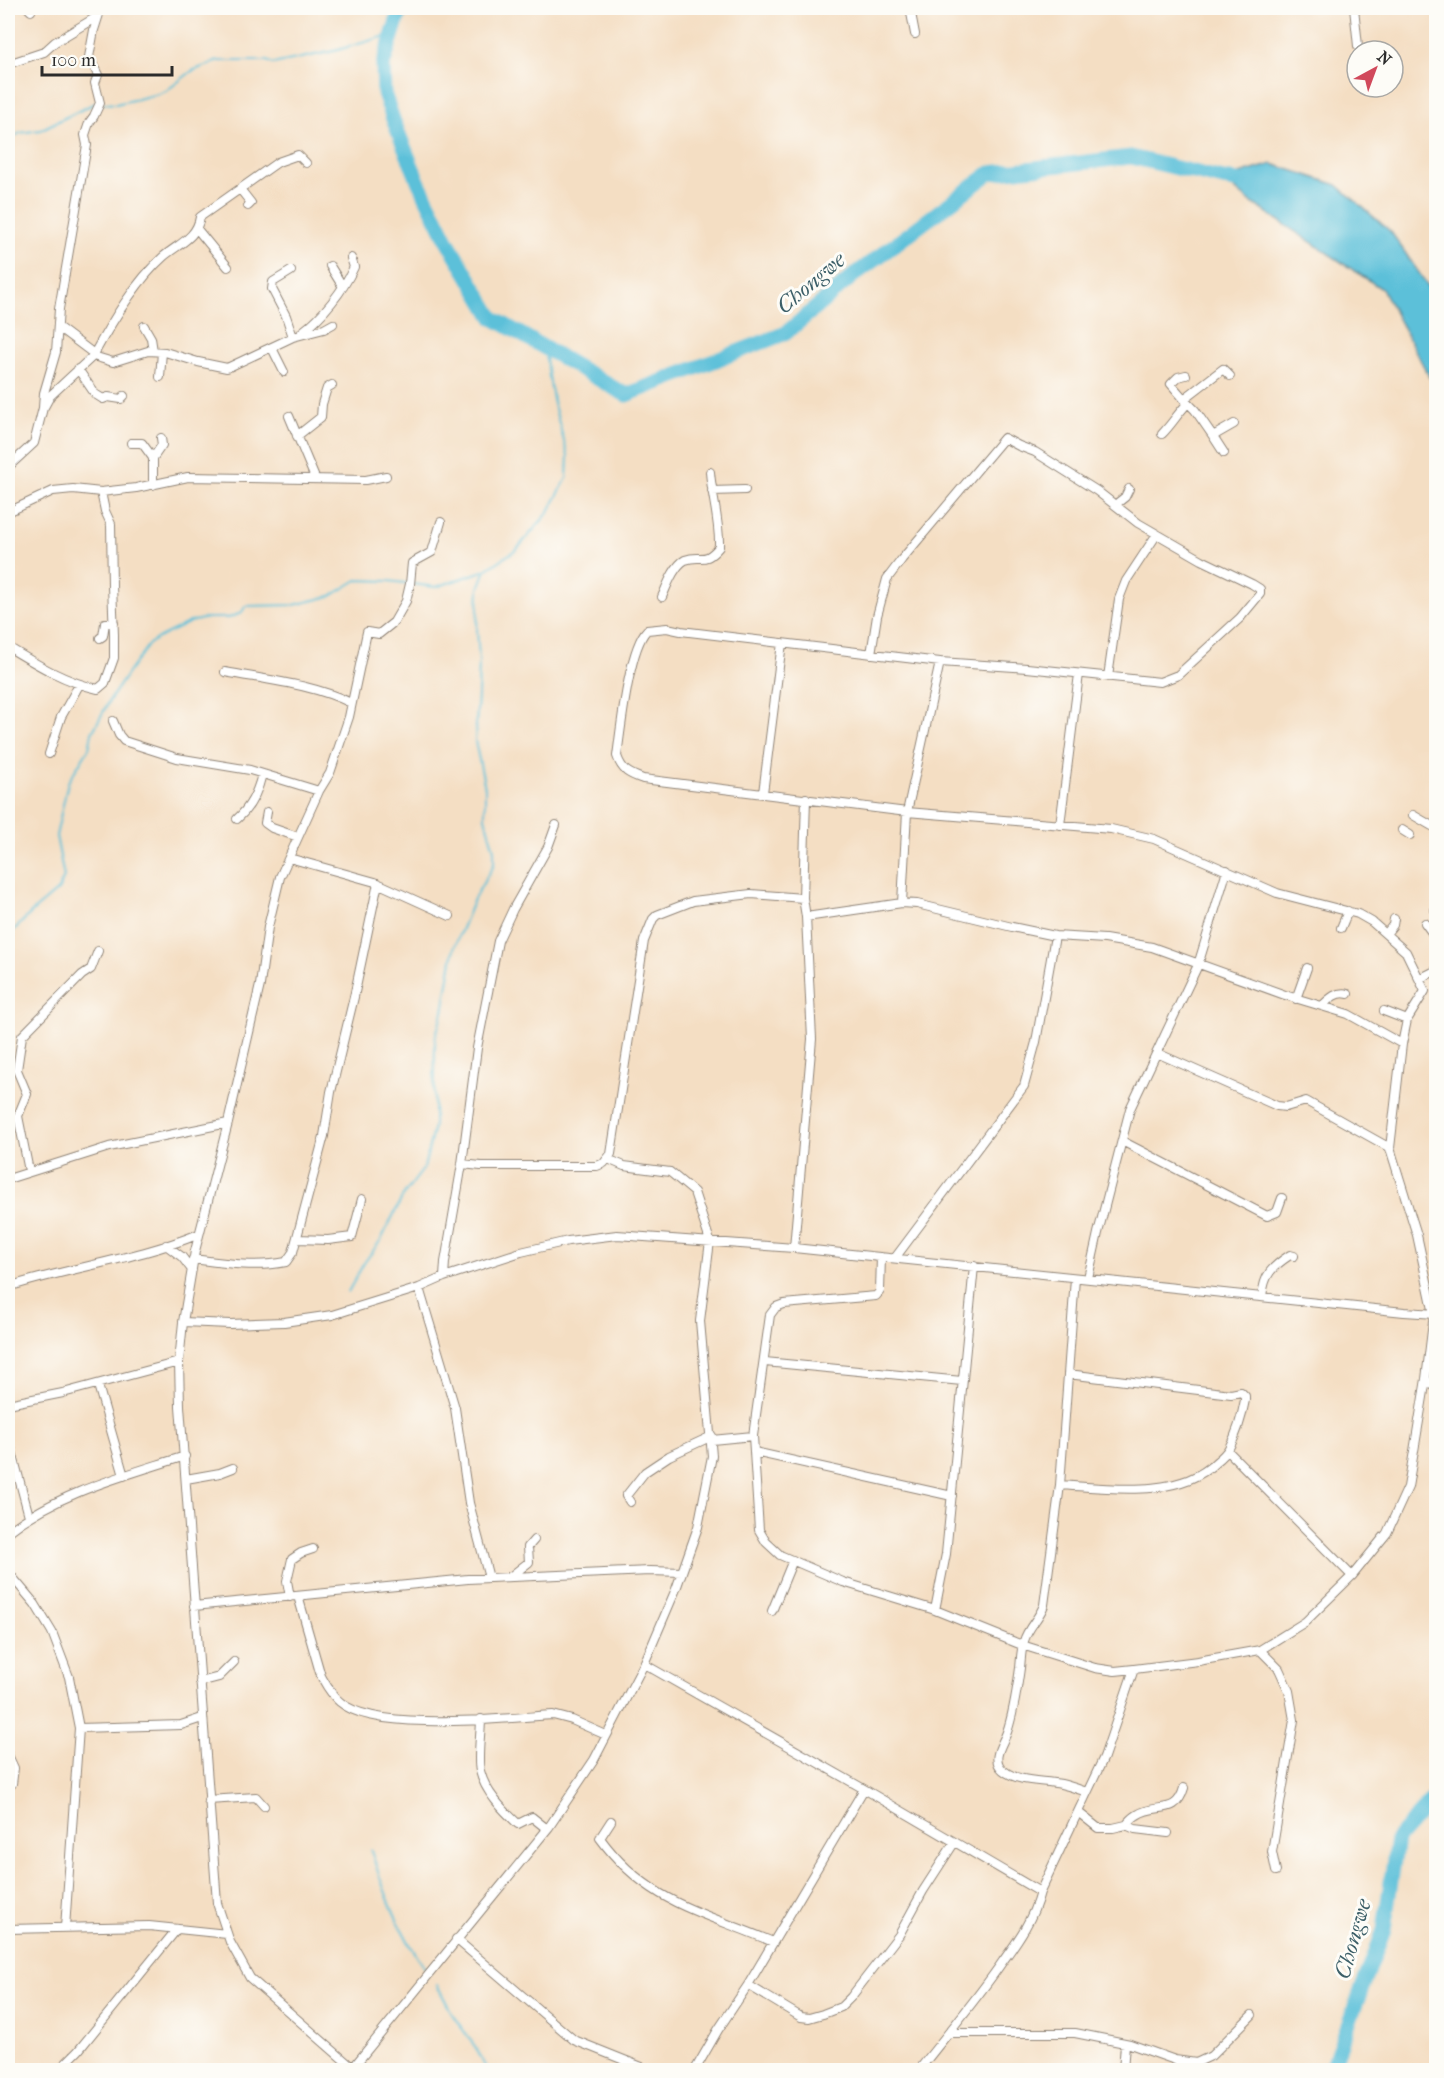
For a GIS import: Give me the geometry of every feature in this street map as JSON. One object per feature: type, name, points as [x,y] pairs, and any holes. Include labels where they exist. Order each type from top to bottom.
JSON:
[{"type":"street","points":[[910,8],[915,34]]},
{"type":"street","points":[[1354,8],[1357,39]]},
{"type":"street","points":[[8,64],[44,52],[54,42],[100,12]]},
{"type":"street","points":[[8,466],[34,443],[43,408],[44,393],[56,352],[62,288],[87,145],[85,135],[100,103],[95,83],[98,75],[89,57],[100,12]]},
{"type":"street","points":[[43,408],[50,396],[94,355],[109,328],[147,274],[163,257],[190,238],[197,229],[200,217],[278,162],[298,155],[306,163]]},
{"type":"street","points":[[240,189],[251,203],[248,206]]},
{"type":"street","points":[[197,229],[228,267]]},
{"type":"street","points":[[58,327],[94,355],[113,362],[148,351],[227,368],[295,337],[308,328],[343,287],[354,267],[351,258]]},
{"type":"street","points":[[330,266],[343,287]]},
{"type":"street","points":[[291,271],[273,282],[272,289],[295,337]]},
{"type":"street","points":[[295,337],[324,329],[333,324]]},
{"type":"street","points":[[144,326],[158,352],[160,377]]},
{"type":"street","points":[[272,348],[284,372]]},
{"type":"street","points":[[78,369],[94,394],[103,399],[108,397],[121,399],[124,396]]},
{"type":"street","points":[[1162,434],[1172,425],[1175,416],[1186,401],[1223,369],[1230,376]]},
{"type":"street","points":[[1186,375],[1178,377],[1171,384],[1224,453]]},
{"type":"street","points":[[297,436],[321,417],[327,388],[332,385]]},
{"type":"street","points":[[289,416],[315,478]]},
{"type":"street","points":[[1213,436],[1234,424]]},
{"type":"street","points":[[153,458],[162,445],[161,438]]},
{"type":"street","points":[[871,654],[887,579],[1004,438],[1035,452],[1097,491],[1157,534],[1260,589],[1260,594],[1240,618],[1178,675],[1160,682],[1027,668],[940,662],[871,654],[681,631],[667,628],[647,630],[639,641],[632,669],[617,756],[626,773],[643,779],[907,812],[1111,829],[1154,839],[1277,893],[1358,914],[1372,922],[1406,952],[1425,990],[1407,1020],[1390,1148],[1417,1235],[1435,1314],[1408,1486],[1387,1533],[1352,1576],[1305,1622],[1260,1650],[1198,1661],[1116,1671],[1095,1668],[1022,1645],[935,1610],[843,1582],[780,1555],[766,1542],[759,1530],[753,1436],[770,1316],[776,1308],[792,1302],[876,1296],[880,1291],[881,1257]]},
{"type":"street","points":[[131,443],[142,442],[153,458],[155,470],[153,485]]},
{"type":"street","points":[[662,597],[679,566],[686,560],[708,558],[719,547],[720,534],[710,472]]},
{"type":"street","points":[[8,512],[53,491],[74,489],[101,492],[153,485],[188,477],[366,480],[386,476]]},
{"type":"street","points":[[1115,505],[1125,497],[1129,489]]},
{"type":"street","points":[[712,491],[745,490]]},
{"type":"street","points":[[8,647],[54,674],[79,685],[98,689],[105,683],[114,658],[114,623],[111,524],[105,512],[101,492]]},
{"type":"street","points":[[441,522],[432,552],[412,562],[408,596],[394,622],[379,634],[367,632],[349,717],[330,773],[319,791],[280,878],[268,927],[260,985],[193,1259],[179,1362],[194,1606],[217,1904],[227,1934],[250,1978],[352,2069],[547,1829],[594,1760],[644,1664],[698,1527],[712,1456],[700,1321],[710,1241],[694,1192],[670,1172],[624,1166],[608,1159]]},
{"type":"street","points":[[1108,677],[1119,599],[1126,581],[1157,534]]},
{"type":"street","points":[[100,638],[104,636],[105,623],[114,623]]},
{"type":"street","points":[[763,793],[782,643]]},
{"type":"street","points":[[902,903],[907,812],[940,662]]},
{"type":"street","points":[[225,672],[312,689],[336,695],[351,703]]},
{"type":"street","points":[[1060,825],[1079,674]]},
{"type":"street","points":[[50,754],[62,717],[79,685]]},
{"type":"street","points":[[113,721],[124,741],[177,758],[262,774],[319,791]]},
{"type":"street","points":[[237,819],[244,813],[257,792],[262,774]]},
{"type":"street","points":[[794,1248],[812,1039],[803,898],[806,798]]},
{"type":"street","points":[[267,812],[265,823],[272,828],[298,837]]},
{"type":"street","points":[[1413,815],[1432,826],[1437,824]]},
{"type":"street","points":[[444,1277],[477,1048],[498,941],[548,847],[556,825]]},
{"type":"street","points":[[1402,830],[1410,835]]},
{"type":"street","points":[[289,858],[378,883],[450,916]]},
{"type":"street","points":[[1088,1278],[1130,1109],[1198,965],[1227,870]]},
{"type":"street","points":[[193,1259],[271,1265],[286,1262],[293,1252],[324,1136],[331,1092],[378,883]]},
{"type":"street","points":[[462,1164],[597,1166],[608,1159],[611,1154],[644,941],[653,919],[657,915],[693,901],[751,894],[803,898]]},
{"type":"street","points":[[806,917],[902,903],[928,906],[1055,936],[1105,939],[1152,947],[1296,999],[1348,1014],[1402,1044]]},
{"type":"street","points":[[1341,928],[1348,911]]},
{"type":"street","points":[[1386,934],[1393,925],[1394,919]]},
{"type":"street","points":[[1425,923],[1434,934]]},
{"type":"street","points":[[895,1258],[1024,1086],[1036,1042],[1055,936]]},
{"type":"street","points":[[29,1171],[18,1116],[27,1094],[17,1070],[22,1036],[82,975],[91,969],[98,951]]},
{"type":"street","points":[[1296,999],[1307,968]]},
{"type":"street","points":[[1420,978],[1433,972]]},
{"type":"street","points":[[1322,1006],[1332,996],[1342,992],[1348,994]]},
{"type":"street","points":[[1384,1011],[1407,1020]]},
{"type":"street","points":[[1157,1053],[1277,1106],[1286,1107],[1306,1101],[1390,1148]]},
{"type":"street","points":[[8,1179],[109,1147],[228,1123]]},
{"type":"street","points":[[1122,1141],[1267,1216],[1277,1212],[1282,1198]]},
{"type":"street","points":[[297,1239],[328,1240],[352,1237],[362,1199]]},
{"type":"street","points":[[8,1287],[58,1272],[111,1261],[199,1234]]},
{"type":"street","points":[[183,1322],[230,1324],[284,1322],[332,1315],[419,1288],[444,1277],[521,1252],[568,1241],[617,1236],[794,1248],[1435,1314]]},
{"type":"street","points":[[166,1245],[182,1257],[192,1270]]},
{"type":"street","points":[[1262,1297],[1263,1286],[1272,1267],[1290,1255],[1294,1256]]},
{"type":"street","points":[[935,1610],[946,1554],[974,1266]]},
{"type":"street","points":[[1076,1278],[1060,1485],[1044,1605],[1036,1622],[1027,1632],[1022,1645],[1012,1711],[997,1762],[1002,1769],[1014,1776],[1037,1782],[1059,1784],[1087,1792]]},
{"type":"street","points":[[419,1288],[455,1408],[469,1503],[489,1578]]},
{"type":"street","points":[[8,1404],[98,1384],[179,1362]]},
{"type":"street","points":[[765,1362],[962,1381]]},
{"type":"street","points":[[1060,1485],[1134,1489],[1160,1487],[1195,1478],[1207,1471],[1228,1451],[1243,1411],[1245,1396],[1241,1392],[1231,1394],[1068,1374]]},
{"type":"street","points":[[1426,1379],[1437,1388]]},
{"type":"street","points":[[98,1384],[124,1476]]},
{"type":"street","points":[[630,1502],[626,1496],[645,1472],[669,1456],[712,1438],[753,1436]]},
{"type":"street","points":[[8,1437],[29,1516]]},
{"type":"street","points":[[1228,1451],[1352,1576]]},
{"type":"street","points":[[754,1452],[952,1496]]},
{"type":"street","points":[[8,1532],[29,1516],[72,1494],[185,1456]]},
{"type":"street","points":[[186,1479],[220,1473],[233,1468]]},
{"type":"street","points":[[510,1577],[529,1562],[528,1547],[534,1540]]},
{"type":"street","points":[[313,1549],[300,1553],[292,1559],[287,1581],[321,1676],[326,1687],[340,1702],[374,1717],[434,1721],[558,1716],[606,1735]]},
{"type":"street","points":[[772,1611],[793,1560]]},
{"type":"street","points":[[194,1606],[489,1578],[650,1571],[682,1572]]},
{"type":"street","points":[[8,1572],[35,1604],[52,1632],[69,1677],[79,1728],[65,1928]]},
{"type":"street","points":[[1260,1650],[1279,1669],[1289,1691],[1294,1720],[1272,1852],[1276,1871]]},
{"type":"street","points":[[200,1682],[219,1677],[234,1662]]},
{"type":"street","points":[[644,1664],[1040,1892]]},
{"type":"street","points":[[918,2070],[991,1979],[1035,1912],[1040,1892],[1104,1757],[1134,1669]]},
{"type":"street","points":[[79,1728],[181,1725],[202,1718]]},
{"type":"street","points":[[482,1719],[480,1770],[490,1793],[501,1808],[518,1824],[532,1817],[547,1829]]},
{"type":"street","points":[[8,1755],[14,1767],[12,1785]]},
{"type":"street","points":[[1078,1812],[1098,1828],[1113,1828],[1126,1825],[1136,1815],[1150,1809],[1171,1807],[1181,1798],[1184,1788]]},
{"type":"street","points":[[694,2070],[748,1985],[864,1789]]},
{"type":"street","points":[[208,1800],[256,1797],[264,1806]]},
{"type":"street","points":[[611,1821],[600,1838],[632,1875],[661,1895],[698,1914],[773,1942]]},
{"type":"street","points":[[1126,1825],[1135,1829],[1168,1833]]},
{"type":"street","points":[[748,1985],[801,2017],[809,2018],[840,2007],[899,1935],[923,1891],[954,1843]]},
{"type":"street","points":[[8,1929],[149,1926],[227,1934]]},
{"type":"street","points":[[59,2070],[78,2051],[177,1929]]},
{"type":"street","points":[[456,1940],[574,2040],[649,2070]]},
{"type":"street","points":[[949,2033],[1075,2033],[1130,2044],[1175,2060],[1196,2062],[1211,2056],[1252,2014]]},
{"type":"street","points":[[1123,2070],[1125,2044]]},
{"type":"water","points":[[1272,164],[1337,185],[1391,232],[1432,292],[1436,284],[1436,389],[1382,289],[1249,201],[1223,179]]},
{"type":"waterway","name":"Chongwe","points":[[401,8],[383,65],[384,93],[419,183],[448,242],[493,318],[626,395],[786,333],[853,276],[990,173],[1131,157],[1242,182]]},
{"type":"waterway","points":[[8,141],[20,133],[40,130],[93,104],[116,104],[166,91],[192,71],[218,61],[267,61],[273,64],[334,51],[393,34]]},
{"type":"waterway","points":[[8,936],[58,890],[64,877],[56,836],[68,782],[89,748],[92,733],[109,701],[149,644],[190,622],[207,618],[229,618],[241,613],[246,606],[294,605],[331,596],[357,580],[389,581],[436,587],[486,570],[517,549],[548,513],[567,478],[568,456],[554,405],[544,348]]},
{"type":"waterway","points":[[348,1292],[364,1263],[381,1240],[403,1196],[424,1168],[434,1126],[435,1038],[443,1012],[454,948],[474,899],[494,864],[494,850],[485,818],[485,788],[475,741],[479,659],[477,629],[479,588],[486,570]]},
{"type":"waterway","name":"Chongwe","points":[[1331,2070],[1384,1930],[1397,1839],[1436,1795]]},
{"type":"waterway","points":[[371,1850],[394,1912],[409,1943],[426,1969]]},
{"type":"waterway","points":[[437,1985],[487,2070]]}]
